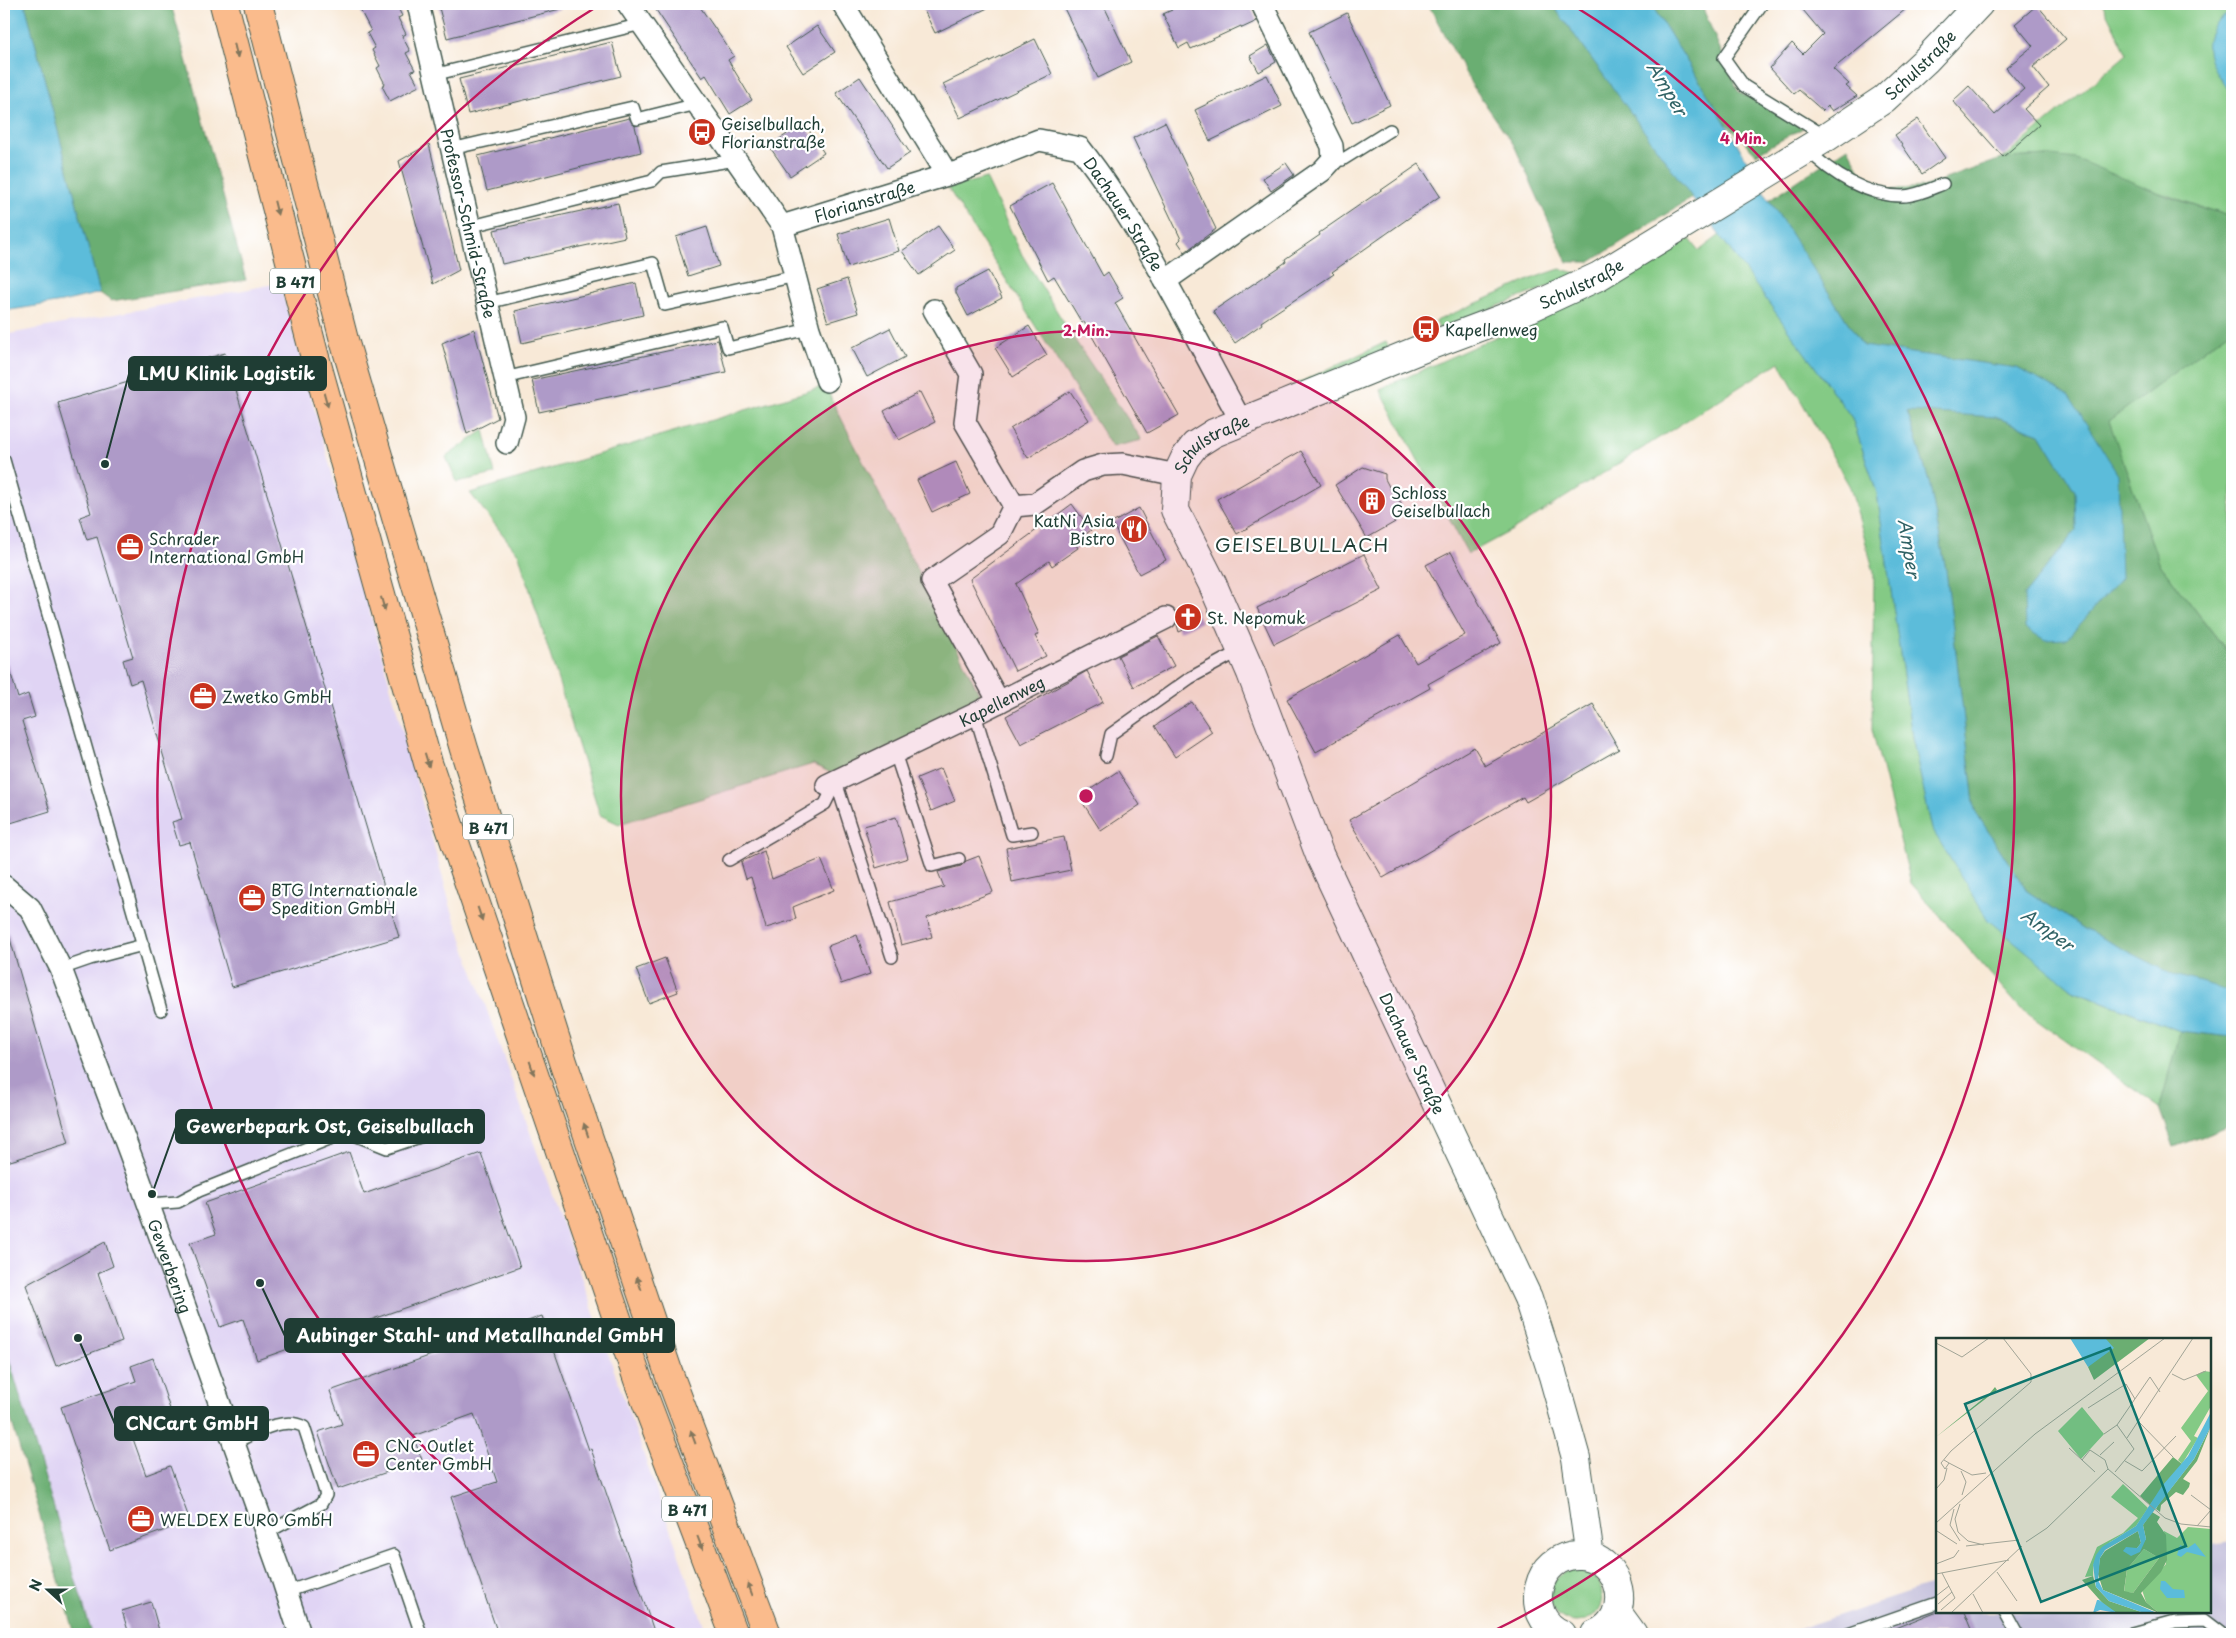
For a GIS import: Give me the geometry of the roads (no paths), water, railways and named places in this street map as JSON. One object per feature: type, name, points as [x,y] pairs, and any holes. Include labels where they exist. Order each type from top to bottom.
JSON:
[{"type":"highway","name":"B 471","points":[[224,4],[313,350],[428,763],[640,1383],[734,1634]]},
{"type":"highway","name":"B 471","points":[[258,4],[344,340],[464,749],[563,1062],[666,1365],[767,1634]]},
{"type":"street","name":"Professor-Schmid-Straße","points":[[418,4],[468,227],[514,417],[506,443]]},
{"type":"street","points":[[628,4],[782,226],[809,329],[827,381]]},
{"type":"street","points":[[843,4],[947,174]]},
{"type":"street","points":[[1165,281],[1322,171],[1333,159],[1332,146],[1262,4]]},
{"type":"street","name":"Schulstraße","points":[[1175,510],[1177,475],[1185,458],[1195,445],[1214,433],[1539,304],[1599,276],[1817,143],[1884,99],[1927,59],[1978,4]]},
{"type":"street","name":"Dachauer Straße","points":[[947,174],[1039,140],[1080,148],[1110,188],[1165,281],[1240,422]]},
{"type":"street","name":"Florianstraße","points":[[782,226],[947,174]]},
{"type":"street","points":[[934,310],[971,374],[965,422],[1014,506]]},
{"type":"street","points":[[1014,506],[1035,504],[1083,472],[1103,465],[1123,464],[1177,475]]},
{"type":"street","points":[[999,702],[932,581],[1000,534],[1014,506]]},
{"type":"street","name":"Dachauer Straße","points":[[1175,510],[1212,583],[1241,650],[1320,856],[1528,1298],[1554,1376],[1576,1458],[1580,1556]]},
{"type":"street","name":"Kapellenweg","points":[[831,783],[896,753],[1166,618]]},
{"type":"street","name":"Gewerbering","points":[[4,886],[30,908],[61,969],[149,1204],[300,1634]]},
{"type":"street","points":[[1548,1629],[1538,1600],[1540,1580],[1547,1569],[1557,1560],[1580,1556],[1602,1563],[1612,1572],[1618,1585],[1620,1599],[1617,1612],[1606,1628],[1597,1634]]},
{"type":"street","points":[[1617,1612],[1634,1634]]},
{"type":"lane","points":[[1762,4],[1724,58],[1744,86],[1817,143],[1817,159],[1850,182],[1884,193],[1903,196],[1919,193],[1943,184]]},
{"type":"lane","points":[[433,75],[642,24]]},
{"type":"lane","points":[[451,149],[632,107],[637,120],[697,104]]},
{"type":"lane","points":[[1333,159],[1342,160],[1390,130]]},
{"type":"lane","points":[[468,227],[652,182],[661,172],[736,160]]},
{"type":"lane","points":[[486,303],[653,263],[665,305],[796,276]]},
{"type":"lane","points":[[504,378],[722,327],[728,348],[809,329]]},
{"type":"lane","points":[[4,460],[161,1010]]},
{"type":"lane","points":[[1106,756],[1111,734],[1190,678],[1241,650]]},
{"type":"lane","points":[[975,714],[1012,835],[1032,832]]},
{"type":"lane","points":[[896,753],[932,866],[959,859]]},
{"type":"lane","points":[[728,860],[824,804],[831,783]]},
{"type":"lane","points":[[831,783],[892,957]]},
{"type":"lane","points":[[61,969],[143,945]]},
{"type":"lane","points":[[149,1204],[178,1202],[208,1187],[347,1132],[387,1148],[449,1127]]},
{"type":"lane","points":[[234,1443],[283,1424],[295,1422],[304,1427],[326,1495],[321,1504],[266,1533]]},
{"type":"lane","points":[[286,1592],[394,1555],[421,1634]]},
{"type":"lane","points":[[1848,1634],[1936,1603]]},
{"type":"lane","points":[[2006,1613],[2017,1634]]},
{"type":"lane","points":[[2130,1634],[2174,1622],[2203,1620],[2220,1634]]},
{"type":"water","points":[[4,4],[25,4],[100,293],[62,302],[4,311]]},
{"type":"water","name":"Amper","points":[[1552,4],[1651,4],[1725,122],[1769,200],[1863,346],[2017,368],[2069,396],[2118,474],[2121,578],[2067,639],[2045,640],[2025,628],[2024,595],[2076,530],[2075,491],[2040,434],[1995,417],[1907,411],[1929,481],[1946,570],[1975,811],[2027,891],[2086,930],[2175,975],[2232,991],[2232,1037],[2180,1031],[2073,990],[1988,920],[1932,829],[1912,737],[1877,493],[1852,418]]},
{"type":"water","points":[[2232,10],[2232,96],[2211,62],[2208,44],[2209,35],[2214,26]]},
{"type":"place","name":"Geiselbullach, Florianstraße","points":[[702,132]]},
{"type":"place","name":"Kapellenweg","points":[[1426,329]]},
{"type":"place","name":"LMU Klinik Logistik","points":[[105,464]]},
{"type":"place","name":"Schloss Geiselbullach","points":[[1372,501]]},
{"type":"place","name":"KatNi Asia Bistro","points":[[1134,529]]},
{"type":"place","name":"Schrader International GmbH","points":[[130,547]]},
{"type":"place","name":"St. Nepomuk","points":[[1188,617]]},
{"type":"place","name":"Zwetko GmbH","points":[[203,696]]},
{"type":"place","name":"BTG Internationale Spedition GmbH","points":[[252,898]]},
{"type":"place","name":"Gewerbepark Ost, Geiselbullach","points":[[152,1194]]},
{"type":"place","name":"Aubinger Stahl- und Metallhandel GmbH","points":[[260,1283]]},
{"type":"place","name":"CNCart GmbH","points":[[78,1338]]},
{"type":"place","name":"CNC Outlet Center GmbH","points":[[366,1454]]},
{"type":"place","name":"WELDEX EURO GmbH","points":[[141,1519]]},
{"type":"district","name":"GEISELBULLACH","points":[[1302,544]]}]
